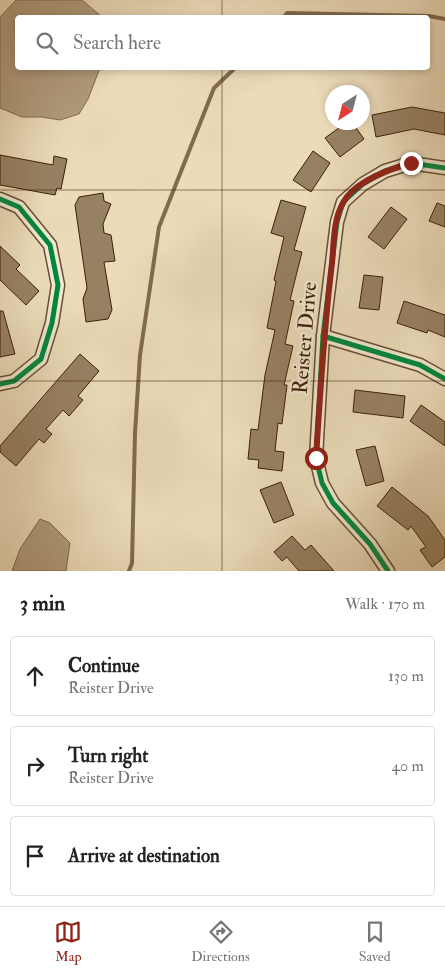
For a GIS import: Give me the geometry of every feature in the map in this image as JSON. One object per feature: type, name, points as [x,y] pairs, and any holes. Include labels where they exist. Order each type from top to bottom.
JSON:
[{"type":"street","name":"Reister Drive","points":[[388,571],[370,544],[333,503],[322,483],[316,458],[323,336],[337,222],[343,202],[362,184],[385,171],[411,163],[445,168]]},
{"type":"street","points":[[0,199],[19,208],[50,245],[58,285],[52,323],[41,359],[14,381],[0,384]]},
{"type":"street","points":[[323,336],[420,365],[445,379]]},
{"type":"shaded area","points":[[16,0],[82,0],[100,15],[15,15],[15,70],[99,70],[88,99],[79,114],[60,120],[42,117],[22,117],[0,108],[0,17]]},
{"type":"shaded area","points":[[40,519],[50,523],[70,543],[66,571],[12,571],[20,549]]},
{"type":"building","points":[[412,107],[445,113],[445,135],[414,129],[376,137],[372,115]]},
{"type":"building","points":[[336,130],[358,130],[364,139],[340,157],[325,138]]},
{"type":"building","points":[[313,151],[330,163],[311,192],[293,180]]},
{"type":"building","points":[[0,155],[53,165],[54,156],[67,159],[61,189],[57,188],[55,195],[0,185]]},
{"type":"building","points":[[103,193],[104,201],[111,204],[103,224],[104,233],[111,235],[115,261],[104,262],[112,310],[108,319],[86,322],[83,299],[87,288],[75,205],[79,197]]},
{"type":"building","points":[[281,200],[306,207],[294,250],[302,252],[290,300],[294,301],[285,344],[293,346],[284,385],[287,385],[282,424],[278,423],[275,451],[284,452],[282,471],[258,468],[259,460],[248,459],[251,429],[258,430],[265,375],[275,330],[267,328],[276,281],[274,280],[284,237],[271,233]]},
{"type":"building","points":[[437,203],[445,206],[445,227],[429,221]]},
{"type":"building","points":[[391,207],[407,219],[384,249],[368,237]]},
{"type":"building","points":[[0,246],[20,265],[16,269],[39,291],[26,305],[0,280]]},
{"type":"building","points":[[364,275],[383,277],[379,310],[359,308]]},
{"type":"building","points":[[404,301],[445,315],[445,337],[428,330],[427,333],[397,323]]},
{"type":"building","points":[[0,311],[3,311],[15,354],[0,357]]},
{"type":"building","points":[[80,354],[99,371],[78,396],[83,400],[69,416],[63,410],[46,429],[52,434],[44,443],[39,439],[16,466],[0,452],[0,446]]},
{"type":"building","points":[[355,390],[405,396],[403,418],[353,412]]},
{"type":"building","points":[[421,405],[445,422],[445,446],[410,421]]},
{"type":"building","points":[[375,446],[384,481],[366,486],[356,450]]},
{"type":"building","points":[[281,482],[294,515],[274,523],[260,490]]},
{"type":"building","points":[[392,487],[428,516],[445,540],[445,557],[432,567],[420,550],[426,547],[411,526],[408,530],[377,506]]},
{"type":"building","points":[[292,536],[305,550],[311,545],[334,571],[299,571],[287,557],[282,561],[274,552]]},
{"type":"waterway","points":[[285,15],[287,13],[382,15]]},
{"type":"waterway","points":[[430,16],[445,19]]},
{"type":"waterway","points":[[129,571],[132,563],[135,433],[140,355],[159,227],[214,88],[233,70]]},
{"type":"cycle path","points":[[388,571],[370,544],[333,503],[322,483],[316,458],[323,336],[337,222],[343,202],[363,184],[385,171],[411,163],[445,168]]},
{"type":"cycle path","points":[[0,199],[19,207],[50,245],[58,285],[52,323],[41,359],[14,381],[0,384]]},
{"type":"cycle path","points":[[323,336],[420,365],[445,379]]},
{"type":"route","points":[[316,458],[323,336],[337,222],[343,202],[362,184],[385,171],[411,163]]}]
